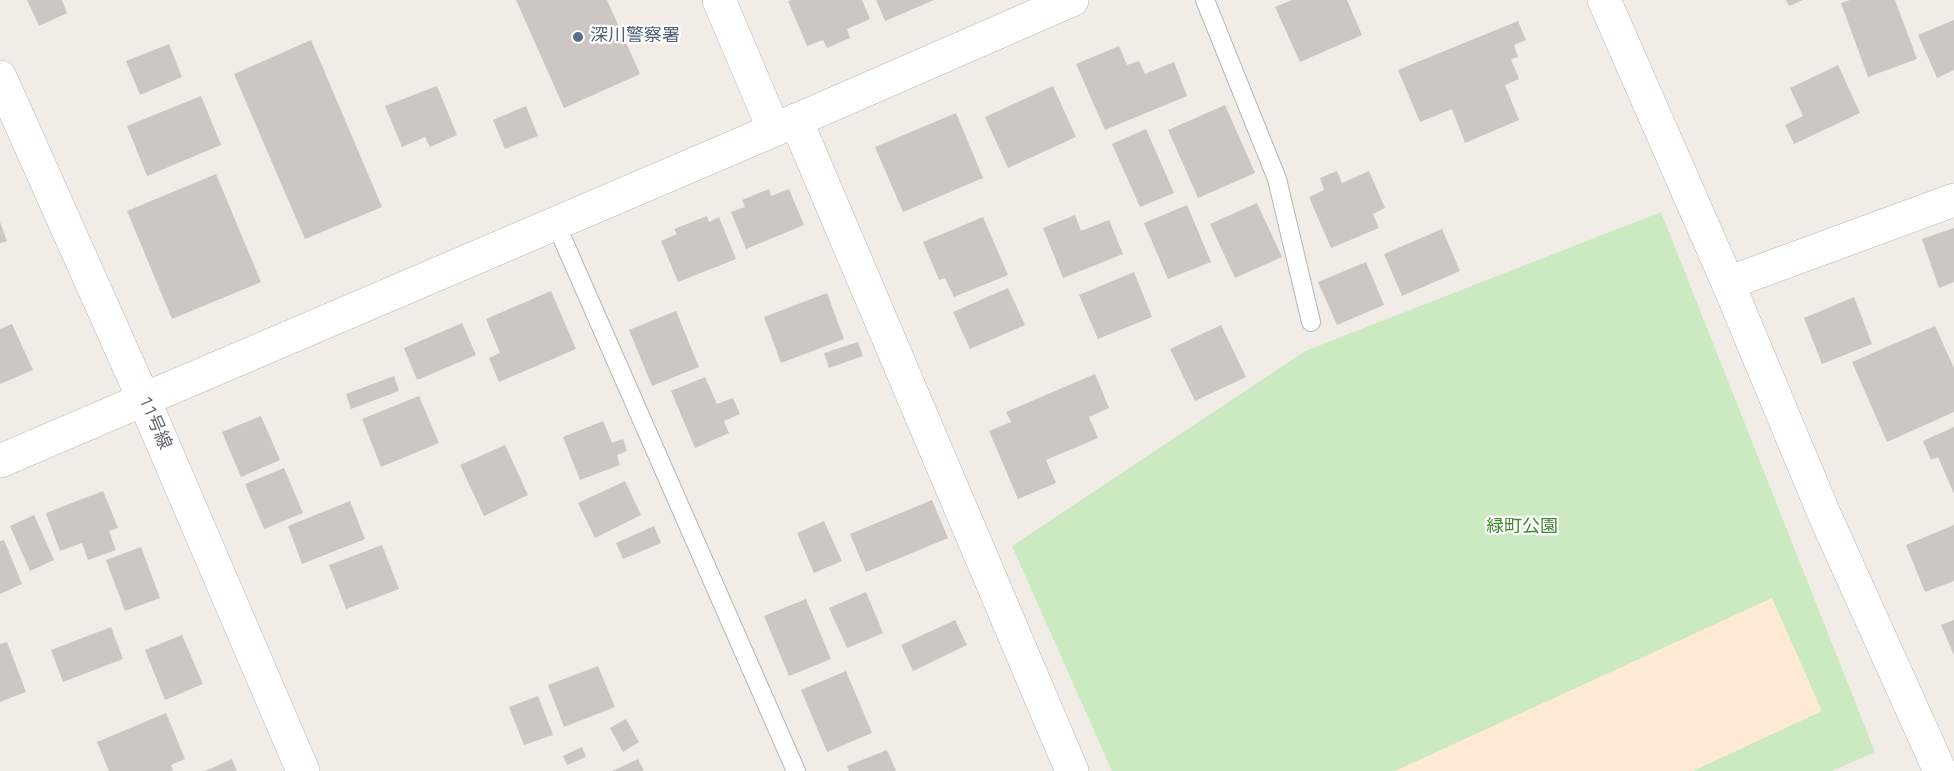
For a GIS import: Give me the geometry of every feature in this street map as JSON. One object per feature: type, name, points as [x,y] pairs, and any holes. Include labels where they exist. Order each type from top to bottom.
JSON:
[{"type":"street","points":[[719,0],[785,125],[1072,771]]},
{"type":"street","points":[[0,461],[556,224],[1072,0]]},
{"type":"street","points":[[1604,0],[1728,283],[1825,516],[1940,771]]},
{"type":"street","name":"11号線","points":[[0,76],[8,115],[144,400],[303,771]]},
{"type":"street","points":[[1728,283],[1954,200]]},
{"type":"lane","points":[[1205,0],[1277,179],[1311,322]]},
{"type":"lane","points":[[556,224],[796,771]]},
{"type":"green space","name":"緑町公園","points":[[1661,212],[1875,752],[1832,771],[1112,771],[1012,546],[1305,351]]},
{"type":"sand","points":[[1772,598],[1822,711],[1693,771],[1395,771]]},
{"type":"building","points":[[27,0],[62,0],[67,13],[39,26]]},
{"type":"building","name":"深川警察署","points":[[516,0],[607,0],[640,74],[564,108]]},
{"type":"building","points":[[862,0],[870,19],[847,29],[850,38],[827,48],[823,40],[807,46],[788,1]]},
{"type":"building","points":[[876,0],[934,0],[885,21]]},
{"type":"building","points":[[1292,0],[1347,0],[1362,35],[1300,62],[1275,7]]},
{"type":"building","points":[[1786,0],[1803,0],[1789,6]]},
{"type":"building","points":[[1850,0],[1895,0],[1917,59],[1868,77],[1841,3]]},
{"type":"building","points":[[1954,20],[1954,70],[1937,78],[1918,35]]},
{"type":"building","points":[[1518,21],[1526,40],[1514,45],[1518,57],[1511,59],[1519,79],[1505,85],[1519,120],[1465,143],[1452,109],[1420,122],[1398,70]]},
{"type":"building","points":[[311,40],[382,207],[305,239],[234,74]]},
{"type":"building","points":[[169,44],[182,77],[140,95],[126,61]]},
{"type":"building","points":[[1119,46],[1127,65],[1139,61],[1145,74],[1174,62],[1187,96],[1105,130],[1076,64]]},
{"type":"building","points":[[1838,65],[1860,113],[1794,144],[1785,125],[1803,116],[1790,88]]},
{"type":"building","points":[[437,86],[457,135],[430,147],[425,137],[402,147],[385,106]]},
{"type":"building","points":[[1053,86],[1076,137],[1008,168],[985,117]]},
{"type":"building","points":[[201,96],[221,145],[147,176],[127,126]]},
{"type":"building","points":[[1225,105],[1255,173],[1198,198],[1168,130]]},
{"type":"building","points":[[526,106],[538,136],[505,149],[493,120]]},
{"type":"building","points":[[956,113],[983,178],[903,212],[875,147]]},
{"type":"building","points":[[1146,129],[1174,193],[1140,207],[1112,144]]},
{"type":"building","points":[[1337,171],[1342,183],[1369,171],[1385,208],[1373,214],[1379,228],[1331,248],[1309,197],[1324,190],[1320,178]]},
{"type":"building","points":[[216,174],[261,282],[172,319],[127,211]]},
{"type":"building","points":[[769,189],[771,196],[789,189],[804,225],[746,249],[731,212],[745,207],[742,200]]},
{"type":"building","points":[[1257,203],[1282,257],[1235,278],[1210,224]]},
{"type":"building","points":[[1187,205],[1211,262],[1168,279],[1144,223]]},
{"type":"building","points":[[1075,215],[1081,231],[1109,220],[1123,254],[1063,278],[1043,228]]},
{"type":"building","points":[[707,216],[709,222],[719,217],[736,259],[678,282],[661,241],[677,234],[674,229]]},
{"type":"building","points":[[983,217],[1008,275],[954,297],[945,278],[939,280],[923,242]]},
{"type":"building","points":[[0,222],[7,241],[0,243]]},
{"type":"building","points":[[1954,228],[1954,282],[1939,288],[1922,239]]},
{"type":"building","points":[[1442,229],[1460,271],[1402,296],[1384,254]]},
{"type":"building","points":[[1366,262],[1384,305],[1337,325],[1318,282]]},
{"type":"building","points":[[1134,272],[1152,317],[1098,339],[1079,295]]},
{"type":"building","points":[[1008,288],[1025,325],[970,349],[953,312]]},
{"type":"building","points":[[551,291],[576,349],[499,382],[489,358],[500,353],[486,319]]},
{"type":"building","points":[[827,293],[844,339],[781,363],[764,317]]},
{"type":"building","points":[[1854,297],[1872,344],[1822,364],[1804,318]]},
{"type":"building","points":[[676,311],[699,367],[652,386],[629,330]]},
{"type":"building","points":[[462,323],[476,355],[417,380],[404,348]]},
{"type":"building","points":[[12,324],[33,370],[0,384],[0,329]]},
{"type":"building","points":[[1221,325],[1246,377],[1195,401],[1170,349]]},
{"type":"building","points":[[1935,326],[1954,368],[1954,412],[1887,442],[1852,362]]},
{"type":"building","points":[[858,342],[863,356],[829,368],[824,353]]},
{"type":"building","points":[[1095,374],[1109,408],[1089,417],[1098,438],[1046,460],[1056,483],[1018,499],[989,431],[1011,422],[1006,412]]},
{"type":"building","points":[[394,376],[399,391],[351,409],[346,394]]},
{"type":"building","points":[[705,377],[717,404],[733,398],[740,414],[724,421],[729,433],[695,448],[671,391]]},
{"type":"building","points":[[419,396],[439,443],[381,467],[362,419]]},
{"type":"building","points":[[261,416],[280,460],[241,477],[222,432]]},
{"type":"building","points":[[603,421],[612,443],[623,439],[627,451],[617,455],[620,465],[580,480],[563,437]]},
{"type":"building","points":[[1954,427],[1954,494],[1938,457],[1931,460],[1923,441]]},
{"type":"building","points":[[505,445],[528,495],[484,516],[460,465]]},
{"type":"building","points":[[284,468],[303,513],[264,529],[245,484]]},
{"type":"building","points":[[625,481],[641,515],[595,538],[578,503]]},
{"type":"building","points":[[103,491],[118,528],[109,531],[116,550],[88,560],[82,543],[60,551],[46,513]]},
{"type":"building","points":[[932,500],[948,538],[866,572],[850,534]]},
{"type":"building","points":[[350,501],[365,539],[302,564],[288,526]]},
{"type":"building","points":[[34,515],[54,560],[30,571],[10,526]]},
{"type":"building","points":[[824,521],[842,561],[814,573],[797,533]]},
{"type":"building","points":[[1954,525],[1954,581],[1925,592],[1906,545]]},
{"type":"building","points":[[654,526],[661,543],[623,559],[616,543]]},
{"type":"building","points":[[4,540],[22,584],[0,594],[0,541]]},
{"type":"building","points":[[382,545],[399,589],[346,609],[329,565]]},
{"type":"building","points":[[141,547],[160,598],[125,611],[106,560]]},
{"type":"building","points":[[866,592],[883,633],[847,648],[829,608]]},
{"type":"building","points":[[806,599],[831,659],[789,676],[764,616]]},
{"type":"building","points":[[955,620],[967,645],[913,671],[901,645]]},
{"type":"building","points":[[1954,620],[1954,655],[1941,625]]},
{"type":"building","points":[[111,627],[123,659],[63,682],[51,650]]},
{"type":"building","points":[[182,635],[203,684],[165,700],[145,650]]},
{"type":"building","points":[[7,642],[26,692],[0,702],[0,644]]},
{"type":"building","points":[[598,666],[615,707],[564,727],[548,685]]},
{"type":"building","points":[[846,671],[872,733],[827,752],[801,690]]},
{"type":"building","points":[[538,696],[553,735],[524,745],[509,707]]},
{"type":"building","points":[[166,713],[185,759],[171,765],[173,771],[109,771],[97,742]]},
{"type":"building","points":[[626,719],[639,742],[623,752],[610,728]]},
{"type":"building","points":[[582,747],[586,757],[567,765],[563,756]]},
{"type":"building","points":[[887,750],[896,771],[849,771],[847,766]]},
{"type":"building","points":[[232,759],[237,771],[205,771]]},
{"type":"building","points":[[638,759],[644,771],[612,771]]},
{"type":"place","name":"深川警察署","points":[[578,37]]}]
